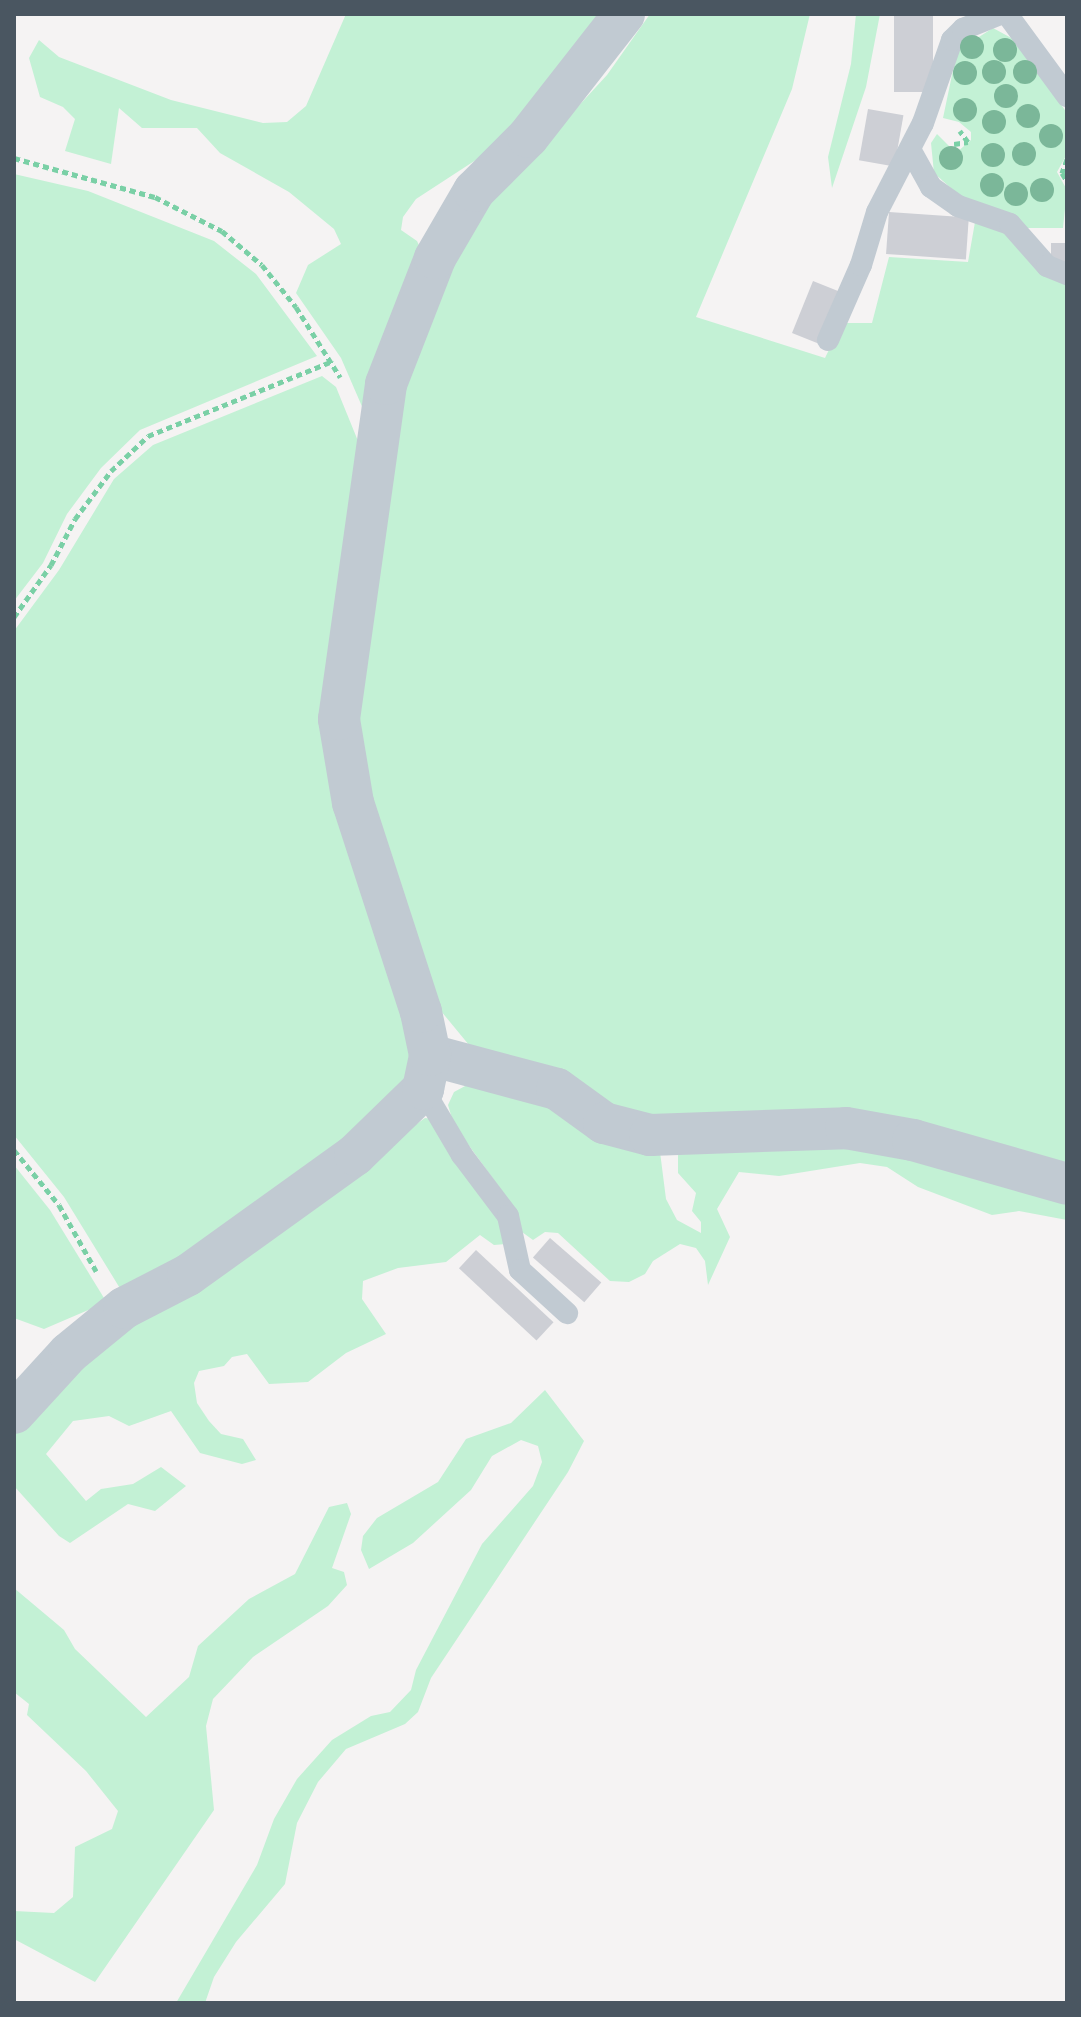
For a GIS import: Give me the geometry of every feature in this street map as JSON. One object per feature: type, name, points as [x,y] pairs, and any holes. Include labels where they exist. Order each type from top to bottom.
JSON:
[{"type":"street","points":[[14,1413],[69,1353],[124,1308],[188,1275],[355,1155],[426,1072],[421,1012],[353,803],[339,719],[386,384],[435,258],[474,191],[528,137],[624,14]]},
{"type":"street","points":[[426,1072],[557,1089],[604,1123],[650,1135],[846,1128],[913,1140],[1067,1184]]},
{"type":"lane","points":[[828,340],[877,212],[911,151],[952,40],[953,14]]},
{"type":"lane","points":[[952,40],[963,29],[1000,14]]},
{"type":"lane","points":[[1007,14],[1067,96]]},
{"type":"lane","points":[[911,151],[931,187],[958,206],[1010,224],[1047,266],[1067,274]]},
{"type":"lane","points":[[426,1072],[462,1155],[508,1216],[520,1270],[567,1313]]},
{"type":"path","points":[[14,158],[155,197],[222,231],[262,265],[333,361],[344,387]]},
{"type":"path","points":[[1067,159],[1062,173],[1067,181]]},
{"type":"path","points":[[14,617],[51,565],[75,519],[111,471],[148,436],[333,361]]},
{"type":"path","points":[[14,1150],[59,1205],[124,1308]]},
{"type":"green space","points":[[346,14],[608,14],[561,72],[482,156],[416,199],[403,217],[401,230],[417,241],[423,254],[367,418],[341,358],[296,293],[308,265],[341,244],[334,229],[289,192],[220,153],[197,128],[142,128],[119,108],[111,164],[65,151],[75,119],[63,107],[40,97],[29,58],[39,40],[59,57],[171,100],[263,123],[287,122],[306,106]]},
{"type":"green space","points":[[650,14],[810,14],[792,89],[696,317],[825,358],[842,323],[872,323],[889,257],[968,262],[975,222],[992,222],[1067,285],[1067,1173],[658,1124],[469,1045],[436,1005],[392,897],[353,702],[392,421],[471,223],[607,75]]},
{"type":"green space","points":[[856,14],[880,14],[866,87],[832,188],[828,157],[851,64]]},
{"type":"green space","points":[[993,28],[1015,40],[1067,113],[1067,154],[1057,172],[1067,190],[1063,228],[1026,228],[962,198],[934,173],[931,143],[937,134],[956,153],[971,140],[971,132],[959,122],[943,118],[957,51]]},
{"type":"green space","points":[[14,174],[88,191],[214,241],[256,274],[317,356],[140,430],[101,468],[67,514],[43,563],[14,601]]},
{"type":"green space","points":[[322,376],[336,387],[358,441],[339,635],[415,1039],[400,1096],[178,1267],[121,1290],[64,1197],[14,1135],[14,631],[59,570],[114,479],[153,445]]},
{"type":"green space","points":[[467,1085],[485,1086],[659,1144],[666,1199],[677,1220],[701,1233],[701,1222],[692,1211],[696,1193],[678,1173],[678,1144],[843,1138],[1067,1195],[1067,1220],[1019,1211],[992,1215],[918,1187],[887,1167],[860,1163],[779,1176],[739,1172],[717,1209],[730,1237],[708,1285],[705,1261],[696,1248],[680,1244],[653,1261],[645,1274],[629,1282],[610,1281],[558,1233],[545,1232],[533,1240],[522,1232],[518,1213],[454,1125],[448,1105],[454,1092]]},
{"type":"green space","points":[[425,1118],[433,1119],[504,1227],[506,1244],[494,1245],[480,1235],[446,1262],[398,1268],[363,1281],[362,1299],[386,1334],[346,1353],[308,1382],[269,1384],[247,1354],[232,1357],[224,1366],[199,1371],[194,1383],[197,1403],[221,1434],[243,1439],[256,1460],[242,1464],[200,1453],[171,1411],[129,1426],[109,1416],[73,1421],[46,1454],[86,1501],[101,1489],[133,1484],[161,1467],[186,1486],[155,1511],[128,1504],[70,1543],[59,1536],[14,1486],[14,1428],[58,1379]]},
{"type":"green space","points":[[14,1165],[50,1210],[104,1298],[100,1305],[44,1329],[14,1318]]},
{"type":"green space","points":[[545,1390],[584,1441],[568,1472],[431,1678],[418,1712],[405,1724],[346,1749],[318,1782],[297,1823],[285,1884],[236,1942],[214,1977],[205,2003],[176,2003],[257,1865],[274,1819],[297,1779],[332,1740],[371,1716],[390,1712],[411,1690],[416,1670],[482,1544],[533,1486],[542,1462],[538,1446],[521,1440],[492,1456],[471,1490],[413,1543],[369,1569],[361,1550],[363,1536],[377,1518],[438,1482],[466,1439],[511,1423]]},
{"type":"green space","points":[[347,1503],[351,1514],[332,1568],[344,1572],[347,1585],[328,1606],[253,1657],[213,1699],[206,1726],[214,1810],[95,1982],[14,1939],[14,1911],[54,1913],[73,1897],[75,1847],[112,1829],[118,1811],[86,1771],[27,1715],[29,1704],[14,1692],[14,1588],[64,1630],[75,1649],[146,1717],[189,1677],[198,1646],[249,1599],[295,1574],[329,1507]]},
{"type":"building","points":[[894,14],[933,14],[933,92],[894,92]]},
{"type":"building","points":[[868,109],[903,115],[894,166],[859,160]]},
{"type":"building","points":[[889,212],[969,218],[966,259],[886,254]]},
{"type":"building","points":[[1051,243],[1067,243],[1067,266],[1051,266]]},
{"type":"building","points":[[813,281],[840,292],[819,344],[792,333]]},
{"type":"building","points":[[550,1238],[601,1283],[584,1302],[533,1258]]},
{"type":"building","points":[[476,1250],[554,1322],[536,1341],[459,1268]]}]
